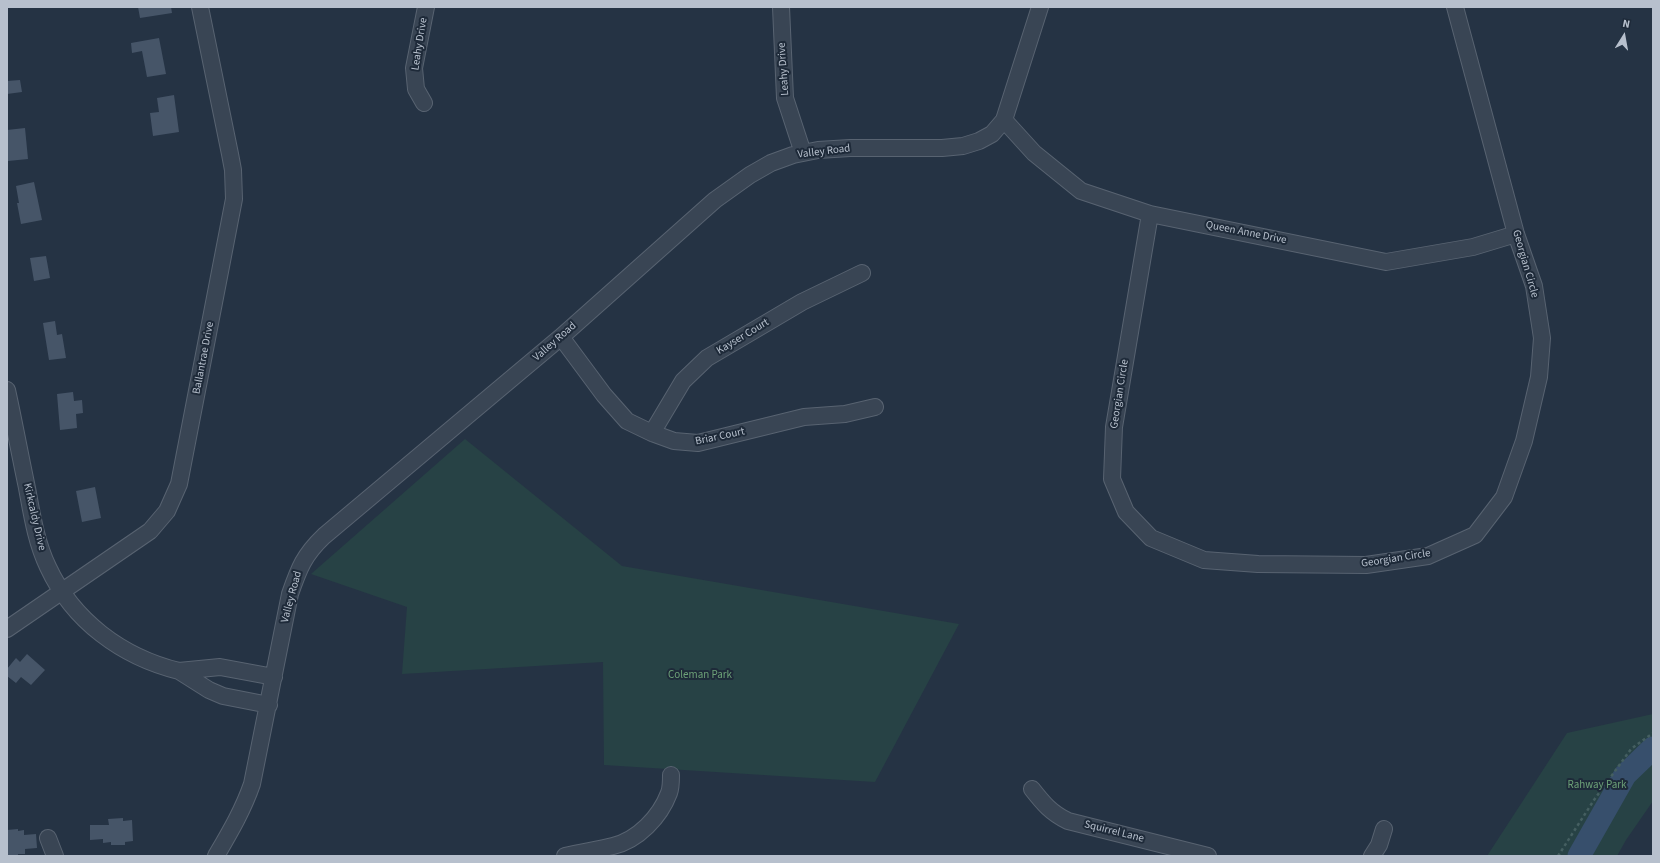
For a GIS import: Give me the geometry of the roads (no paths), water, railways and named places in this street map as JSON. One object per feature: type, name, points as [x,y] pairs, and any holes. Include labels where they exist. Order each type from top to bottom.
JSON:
[{"type":"street","name":"Ballantrae Drive","points":[[7,629],[150,531],[160,522],[174,498],[183,469],[234,199],[233,170],[200,7]]},
{"type":"street","name":"Leahy Drive","points":[[424,103],[416,89],[414,68],[426,7]]},
{"type":"street","name":"Leahy Drive","points":[[781,7],[785,98],[803,153]]},
{"type":"street","name":"Valley Road","points":[[216,856],[236,824],[252,784],[290,594],[298,570],[310,549],[561,337],[715,200],[750,175],[793,155],[818,150],[850,148],[942,148],[963,146],[979,142],[992,134],[1004,120],[1040,7]]},
{"type":"street","name":"Georgian Circle","points":[[1150,214],[1114,428],[1112,478],[1126,512],[1151,538],[1204,560],[1258,564],[1366,565],[1428,556],[1475,535],[1504,497],[1524,440],[1539,377],[1542,338],[1534,286],[1516,234],[1455,7]]},
{"type":"street","name":"Queen Anne Drive","points":[[1004,120],[1034,153],[1081,192],[1150,214],[1386,262],[1473,247],[1516,234]]},
{"type":"street","name":"Kayser Court","points":[[652,433],[683,381],[707,358],[802,302],[862,273]]},
{"type":"street","name":"Briar Court","points":[[561,337],[604,395],[627,421],[652,433],[674,441],[698,443],[804,417],[846,414],[875,407]]},
{"type":"street","name":"Kirkcaldy Drive","points":[[7,390],[37,537],[47,566],[62,592],[86,621],[112,643],[148,662],[179,671],[209,690],[224,696],[268,706]]},
{"type":"street","name":"Kirkcaldy Drive","points":[[179,671],[220,667],[274,677]]},
{"type":"street","points":[[565,856],[614,846],[630,840],[644,830],[655,818],[669,793],[671,775]]},
{"type":"street","name":"Squirrel Lane","points":[[1032,789],[1044,806],[1056,815],[1068,821],[1203,856]]},
{"type":"street","points":[[1372,856],[1379,845],[1384,829]]},
{"type":"street","points":[[48,838],[55,856]]},
{"type":"waterway","points":[[1579,856],[1625,775],[1653,748]]},
{"type":"park label","name":"Coleman Park","points":[[700,676]]},
{"type":"park label","name":"Rahway Park","points":[[1597,786]]}]
